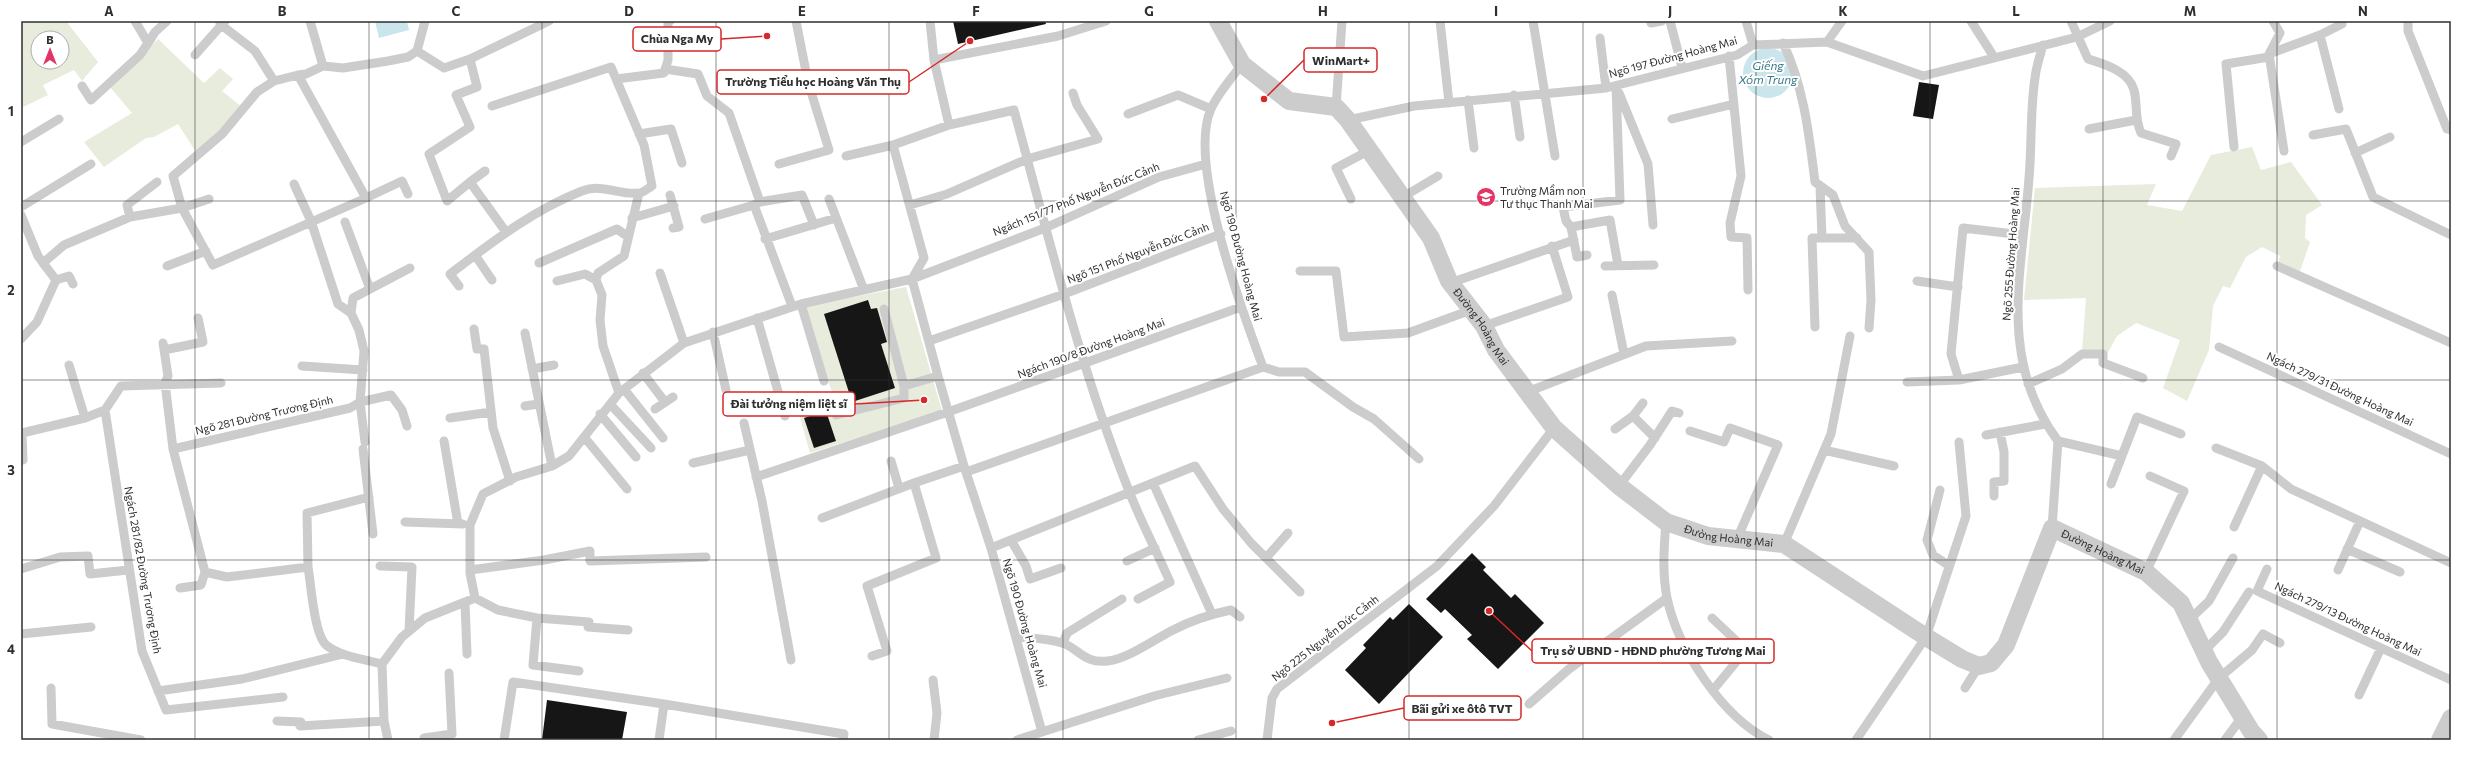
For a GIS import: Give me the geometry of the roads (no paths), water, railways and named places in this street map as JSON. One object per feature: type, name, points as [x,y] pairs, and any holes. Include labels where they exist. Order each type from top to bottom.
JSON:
[{"type":"street","points":[[1218,21],[1242,64],[1289,101],[1336,108]]},
{"type":"street","name":"Đường Hoàng Mai","points":[[1336,108],[1348,120],[1370,150],[1431,238],[1450,283],[1484,326],[1496,350],[1554,428],[1619,486],[1666,522],[1708,536],[1784,544],[1926,637],[1962,659],[1979,666],[1991,663],[2006,645],[2052,528],[2146,572],[2181,603],[2219,678],[2242,717],[2259,740]]},
{"type":"street","points":[[2440,740],[2451,718]]},
{"type":"lane","points":[[135,21],[148,43]]},
{"type":"lane","points":[[82,86],[90,100],[140,55],[155,32],[167,21]]},
{"type":"lane","points":[[310,21],[323,66]]},
{"type":"lane","points":[[408,194],[402,181],[213,265],[182,208],[173,176],[222,134],[257,92],[274,81],[306,74],[323,66],[343,68],[408,57],[417,51],[425,21]]},
{"type":"lane","points":[[616,79],[664,73],[668,60],[668,22],[670,21]]},
{"type":"lane","points":[[779,164],[829,150],[808,82],[796,21]]},
{"type":"lane","points":[[930,21],[934,60],[949,125]]},
{"type":"lane","points":[[934,60],[1058,36],[1106,21]]},
{"type":"lane","points":[[1336,108],[1342,21]]},
{"type":"lane","points":[[1440,21],[1449,103]]},
{"type":"lane","points":[[1533,21],[1555,156]]},
{"type":"lane","points":[[1651,23],[1662,21]]},
{"type":"lane","points":[[1670,21],[1682,67]]},
{"type":"lane","points":[[1746,21],[1753,46]]},
{"type":"lane","points":[[1827,42],[1842,21]]},
{"type":"lane","points":[[1971,21],[1994,57]]},
{"type":"lane","points":[[2071,21],[2088,59],[2120,71],[2134,88],[2136,120],[2141,133],[2176,144],[2171,156]]},
{"type":"lane","name":"Ngõ 197 Đường Hoàng Mai","points":[[1348,120],[1414,106],[1544,92],[1606,88],[1682,67],[1730,56],[1753,46],[1782,42],[1827,42],[1923,76],[2077,37],[2110,21]]},
{"type":"lane","points":[[2273,21],[2280,33],[2269,56],[2284,151]]},
{"type":"lane","points":[[2408,21],[2408,31],[2447,129],[2451,130]]},
{"type":"lane","points":[[417,51],[444,68],[470,59],[545,22]]},
{"type":"lane","points":[[194,54],[223,23],[255,51],[274,81]]},
{"type":"lane","points":[[2234,147],[2226,64],[2269,56],[2320,35],[2342,24]]},
{"type":"lane","points":[[2320,35],[2339,109]]},
{"type":"lane","points":[[1600,38],[1606,88]]},
{"type":"lane","points":[[1782,42],[1795,72],[1805,108],[1814,182],[1832,195],[1845,226],[1868,252],[1871,300],[1868,328]]},
{"type":"lane","name":"Ngõ 255 Đường Hoàng Mai","points":[[2043,46],[2035,78],[2029,178],[2016,318],[2023,367],[2028,384],[2045,424],[2058,441]]},
{"type":"lane","points":[[1730,56],[1741,176],[1730,223],[1731,237],[1747,238],[1748,290]]},
{"type":"lane","points":[[470,59],[477,87],[456,95],[470,127],[429,154],[447,201],[485,171]]},
{"type":"lane","name":"Ngõ 190 Đường Hoàng Mai","points":[[1242,64],[1211,109],[1204,143],[1206,164],[1221,234],[1241,307],[1263,367]]},
{"type":"lane","points":[[459,286],[450,274],[506,232],[541,211],[582,191],[599,188],[639,193],[652,186],[644,146],[611,67],[492,106]]},
{"type":"lane","points":[[665,69],[698,74],[707,96],[729,113],[757,203],[765,239],[796,305],[824,380]]},
{"type":"lane","points":[[298,75],[366,198]]},
{"type":"lane","points":[[1616,86],[1648,164],[1653,225]]},
{"type":"lane","points":[[1587,255],[1577,257],[1571,227],[1566,221],[1563,207],[1620,200],[1616,86]]},
{"type":"lane","points":[[910,204],[947,194],[1027,159],[1098,139],[1077,105],[1073,93]]},
{"type":"lane","points":[[1514,95],[1520,137]]},
{"type":"lane","points":[[1128,114],[1178,96],[1211,109]]},
{"type":"lane","points":[[1468,100],[1474,148]]},
{"type":"lane","points":[[1672,119],[1734,104]]},
{"type":"lane","points":[[846,156],[893,145],[949,125],[1014,110],[1064,294]]},
{"type":"lane","points":[[21,142],[58,120]]},
{"type":"lane","points":[[2089,129],[2136,120]]},
{"type":"lane","points":[[639,134],[671,129],[682,163]]},
{"type":"lane","points":[[2313,135],[2346,129],[2373,197],[2451,235]]},
{"type":"lane","points":[[2355,153],[2390,137]]},
{"type":"lane","points":[[893,145],[924,258],[912,279],[948,412],[991,548]]},
{"type":"lane","points":[[1351,199],[1336,168],[1370,150]]},
{"type":"lane","points":[[21,207],[91,164]]},
{"type":"lane","name":"Ngách 151/77 Phố Nguyễn Đức Cảnh","points":[[912,279],[1045,228],[1159,177],[1206,164]]},
{"type":"lane","points":[[1403,197],[1438,176]]},
{"type":"lane","points":[[130,217],[127,204],[157,182]]},
{"type":"lane","points":[[470,182],[506,232]]},
{"type":"lane","points":[[294,184],[311,221],[338,304],[351,313],[359,330],[364,351],[360,402],[373,534]]},
{"type":"lane","points":[[1820,186],[1822,238]]},
{"type":"lane","points":[[639,193],[624,256],[598,273],[596,280],[602,295],[600,320],[603,346],[621,391],[663,438]]},
{"type":"lane","points":[[705,220],[757,203],[802,195],[814,225]]},
{"type":"lane","points":[[670,196],[679,227],[673,228]]},
{"type":"lane","points":[[43,263],[64,246],[130,217],[182,208],[208,199]]},
{"type":"lane","points":[[829,199],[864,290]]},
{"type":"lane","points":[[632,218],[674,206]]},
{"type":"lane","points":[[21,215],[38,256],[56,280]]},
{"type":"lane","points":[[765,239],[836,218]]},
{"type":"lane","points":[[1571,227],[1610,220],[1618,265]]},
{"type":"lane","points":[[345,222],[370,289]]},
{"type":"lane","points":[[1959,380],[1951,354],[1963,228],[2023,235]]},
{"type":"lane","points":[[539,263],[616,229],[624,234],[629,233]]},
{"type":"lane","name":"Ngõ 151 Phố Nguyễn Đức Cảnh","points":[[929,341],[1064,294],[1221,234]]},
{"type":"lane","points":[[1815,327],[1812,238],[1857,238]]},
{"type":"lane","points":[[1450,283],[1552,246],[1574,240]]},
{"type":"lane","points":[[1484,326],[1568,297],[1552,246]]},
{"type":"lane","points":[[167,266],[206,251]]},
{"type":"lane","points":[[475,255],[492,280]]},
{"type":"lane","points":[[1605,266],[1654,265]]},
{"type":"lane","points":[[2277,266],[2451,343]]},
{"type":"lane","points":[[351,313],[353,298],[410,268]]},
{"type":"lane","points":[[1300,271],[1336,271],[1344,337],[1408,333],[1471,310]]},
{"type":"lane","points":[[660,273],[684,342]]},
{"type":"lane","points":[[557,281],[584,274],[596,280]]},
{"type":"lane","points":[[21,339],[37,322],[56,280],[70,276],[73,284]]},
{"type":"lane","points":[[475,598],[470,570],[470,525],[483,494],[510,480],[552,466],[569,456],[584,438],[600,414],[621,391],[684,342],[796,305],[912,279]]},
{"type":"lane","points":[[1917,281],[1958,287]]},
{"type":"lane","name":"Ngõ 151 Phố Nguyễn Đức Cảnh","points":[[1064,294],[1086,363]]},
{"type":"lane","points":[[1612,296],[1624,354]]},
{"type":"lane","name":"Ngách 190/8 Đường Hoàng Mai","points":[[756,477],[948,412],[1241,307]]},
{"type":"lane","points":[[836,415],[904,398],[904,386],[884,309]]},
{"type":"lane","points":[[180,588],[201,585],[205,572],[173,449],[165,383],[168,376],[164,346],[203,342],[198,318]]},
{"type":"lane","points":[[757,318],[785,416]]},
{"type":"lane","points":[[474,329],[477,349],[484,349],[493,428],[510,480]]},
{"type":"lane","points":[[713,332],[726,390]]},
{"type":"lane","points":[[525,333],[538,404],[552,466]]},
{"type":"lane","points":[[1784,544],[1831,434],[1850,336]]},
{"type":"lane","points":[[1527,392],[1646,346],[1732,341]]},
{"type":"lane","name":"Ngách 279/31 Đường Hoàng Mai","points":[[2219,347],[2451,454]]},
{"type":"lane","points":[[2028,384],[2062,368],[2082,354],[2103,354],[2103,363],[2143,378]]},
{"type":"lane","points":[[1086,363],[1104,425],[1129,492],[1170,582],[1138,599]]},
{"type":"lane","points":[[69,365],[85,418]]},
{"type":"lane","points":[[532,370],[554,365]]},
{"type":"lane","points":[[302,366],[363,370]]},
{"type":"lane","points":[[822,518],[914,483],[965,469],[1104,425],[1263,367],[1279,372],[1305,372],[1353,407],[1374,418],[1419,459]]},
{"type":"lane","points":[[1907,382],[1959,380],[2023,367]]},
{"type":"lane","points":[[643,373],[669,400],[655,409]]},
{"type":"lane","points":[[904,386],[938,376]]},
{"type":"lane","points":[[21,460],[23,460],[21,432],[85,418],[106,410],[121,386],[165,383],[221,383]]},
{"type":"lane","name":"Ngõ 281 Đường Trương Định","points":[[173,449],[350,408],[360,402],[391,395],[402,410],[407,426]]},
{"type":"lane","points":[[1615,429],[1632,416],[1644,403]]},
{"type":"lane","points":[[525,406],[538,404]]},
{"type":"lane","points":[[610,404],[651,448]]},
{"type":"lane","name":"Ngách 281/82 Đường Trương Định","points":[[106,410],[128,570],[142,651],[166,710],[283,697]]},
{"type":"lane","points":[[1619,486],[1655,438],[1672,411],[1679,413]]},
{"type":"lane","points":[[450,418],[491,412]]},
{"type":"lane","points":[[600,414],[636,457]]},
{"type":"lane","points":[[1632,416],[1655,438]]},
{"type":"lane","points":[[2111,484],[2138,417],[2181,434]]},
{"type":"lane","points":[[744,423],[762,501],[791,660]]},
{"type":"lane","points":[[1986,435],[2045,424]]},
{"type":"lane","name":"Ngõ 225 Nguyễn Đức Cảnh","points":[[1267,740],[1272,698],[1277,689],[1297,671],[1410,588],[1437,566],[1494,506],[1554,428]]},
{"type":"lane","points":[[1690,431],[1724,442],[1730,428],[1778,446],[1737,539]]},
{"type":"lane","points":[[1994,496],[1994,482],[2004,481],[2004,452],[2000,432]]},
{"type":"lane","points":[[584,438],[627,489]]},
{"type":"lane","points":[[444,441],[458,524]]},
{"type":"lane","points":[[2052,528],[2058,441],[2122,456]]},
{"type":"lane","points":[[1856,740],[1926,637],[1948,565],[1966,516],[1959,442]]},
{"type":"lane","points":[[2216,448],[2262,466],[2291,489],[2451,563]]},
{"type":"lane","points":[[693,463],[750,450]]},
{"type":"lane","points":[[1824,450],[1894,466]]},
{"type":"lane","points":[[891,461],[900,488]]},
{"type":"lane","name":"Ngõ 190 Đường Hoàng Mai","points":[[1042,732],[991,548],[1195,466],[1223,509],[1266,558]]},
{"type":"lane","points":[[2234,527],[2262,466]]},
{"type":"lane","points":[[2146,572],[2184,491],[2150,476]]},
{"type":"lane","points":[[872,656],[887,651],[868,586],[936,558],[914,483]]},
{"type":"lane","points":[[1153,483],[1212,614]]},
{"type":"lane","points":[[1940,490],[1927,540],[1933,555],[1948,565]]},
{"type":"lane","points":[[369,497],[307,513],[308,567],[321,637],[326,645],[343,654],[382,664]]},
{"type":"lane","points":[[2338,570],[2360,521]]},
{"type":"lane","points":[[405,522],[470,525]]},
{"type":"lane","points":[[1666,522],[1663,563],[1667,598],[1686,652],[1732,715],[1759,738],[1769,740]]},
{"type":"lane","points":[[1288,534],[1266,558],[1300,592]]},
{"type":"lane","points":[[1011,540],[1026,566],[1030,579],[1061,568]]},
{"type":"lane","points":[[1127,561],[1155,548]]},
{"type":"lane","points":[[2347,549],[2400,572]]},
{"type":"lane","points":[[470,570],[544,560],[590,551],[590,561],[706,556]]},
{"type":"lane","points":[[21,569],[60,557],[88,556],[90,574],[128,570]]},
{"type":"lane","points":[[2189,620],[2209,601],[2233,558]]},
{"type":"lane","points":[[380,566],[412,567],[409,631]]},
{"type":"lane","points":[[205,572],[227,577],[308,567]]},
{"type":"lane","name":"Ngách 279/13 Đường Hoàng Mai","points":[[2267,569],[2257,591],[2451,680]]},
{"type":"lane","points":[[2204,651],[2223,632],[2249,592]]},
{"type":"lane","points":[[388,740],[384,721],[382,664],[402,637],[425,618],[475,598]]},
{"type":"lane","points":[[475,598],[498,610],[537,618],[589,622],[588,627],[628,630]]},
{"type":"lane","points":[[1529,704],[1569,670],[1667,598]]},
{"type":"lane","points":[[1063,643],[1067,634],[1122,599]]},
{"type":"lane","points":[[465,603],[467,654]]},
{"type":"lane","points":[[1016,637],[1043,638],[1063,643],[1084,658],[1108,661],[1144,647],[1172,630],[1212,614],[1231,610],[1240,617]]},
{"type":"lane","points":[[537,618],[533,665],[579,671]]},
{"type":"lane","points":[[1712,618],[1746,650],[1713,690]]},
{"type":"lane","points":[[21,634],[90,627]]},
{"type":"lane","points":[[2174,740],[2219,678],[2252,650],[2263,634],[2280,643]]},
{"type":"lane","points":[[2359,695],[2381,648]]},
{"type":"lane","points":[[158,691],[242,679],[343,654]]},
{"type":"lane","points":[[1965,688],[1979,666]]},
{"type":"lane","points":[[425,740],[424,738],[452,734],[449,673]]},
{"type":"lane","points":[[1017,740],[1154,696],[1227,678]]},
{"type":"lane","points":[[933,680],[937,713],[934,740]]},
{"type":"lane","points":[[504,740],[513,682],[664,704],[844,734],[843,740]]},
{"type":"lane","points":[[51,688],[52,724],[142,740]]},
{"type":"lane","points":[[659,740],[664,704]]},
{"type":"lane","points":[[2225,740],[2242,717]]},
{"type":"lane","points":[[277,721],[301,722],[300,726],[384,721]]},
{"type":"lane","points":[[1198,740],[1231,731]]},
{"type":"water","points":[[375,21],[407,21],[409,30],[379,38]]},
{"type":"water","name":"Giếng Xóm Trung","points":[[1768,48],[1782,52],[1789,59],[1793,73],[1789,87],[1782,94],[1768,98],[1754,94],[1747,87],[1743,73],[1747,59],[1754,52]]},
{"type":"place","name":"Chùa Nga My","points":[[767,36]]},
{"type":"place","name":"Trường Tiểu học Hoàng Văn Thụ","points":[[970,41]]},
{"type":"place","name":"WinMart+","points":[[1264,99]]},
{"type":"place","name":"Trường Mầm non Tư thục Thanh Mai","points":[[1486,197]]},
{"type":"place","name":"Đài tưởng niệm liệt sĩ","points":[[924,400]]},
{"type":"place","name":"Trụ sở UBND - HĐND phường Tương Mai","points":[[1489,611]]},
{"type":"place","name":"Bãi gửi xe ôtô TVT","points":[[1332,723]]}]
